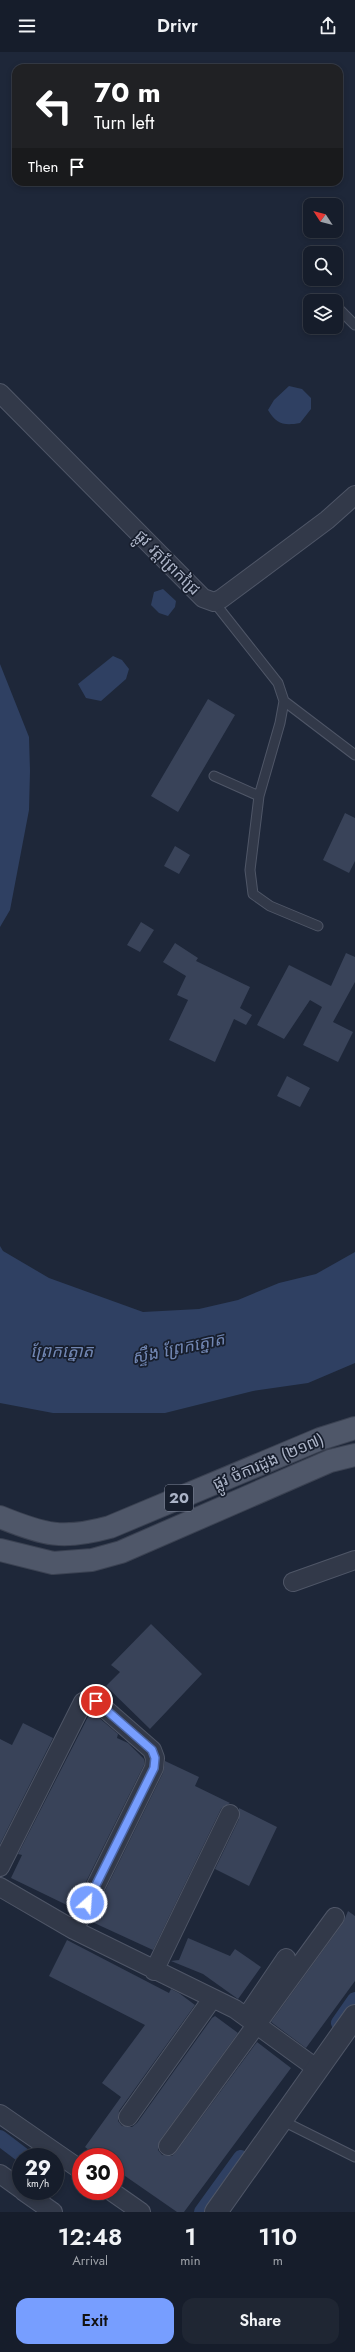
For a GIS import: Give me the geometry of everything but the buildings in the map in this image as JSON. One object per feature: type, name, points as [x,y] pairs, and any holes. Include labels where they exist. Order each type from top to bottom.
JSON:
[{"type":"main road","name":"ផ្លូវ ចំការដូង (២១៧)","points":[[0,1517],[55,1535],[84,1534],[110,1527],[320,1439],[355,1428]]},
{"type":"main road","name":"ផ្លូវ ចំការដូង (២១៧)","points":[[0,1550],[53,1563],[92,1560],[121,1552],[330,1461],[355,1455]]},
{"type":"street","name":"ផ្លូវ វត្តព្រែកជ្រៃ","points":[[0,393],[203,598],[214,602],[221,599],[327,520],[355,495]]},
{"type":"street","points":[[293,1582],[355,1560]]},
{"type":"street","points":[[0,1867],[83,1702],[90,1699],[96,1701],[152,1750],[155,1758],[154,1768],[74,1930]]},
{"type":"street","points":[[154,1971],[230,1814]]},
{"type":"street","points":[[0,1887],[74,1930],[212,1999],[252,2021],[316,2068]]},
{"type":"street","points":[[168,2146],[252,2021],[335,1917]]},
{"type":"street","points":[[252,2021],[286,1958]]},
{"type":"street","points":[[128,2117],[212,1999]]},
{"type":"street","points":[[216,2212],[316,2068],[355,2016]]},
{"type":"street","points":[[0,2114],[72,2164]]},
{"type":"street","points":[[0,2174],[12,2183]]},
{"type":"street","points":[[36,2200],[52,2212]]},
{"type":"street","points":[[123,2200],[140,2212]]},
{"type":"lane","points":[[343,313],[355,325]]},
{"type":"lane","points":[[214,602],[278,683],[284,701],[280,723],[259,796],[250,870],[253,894],[270,906],[318,926]]},
{"type":"lane","points":[[284,701],[355,755]]},
{"type":"lane","points":[[214,776],[259,796]]},
{"type":"lane","points":[[280,2119],[355,2157]]},
{"type":"water","points":[[289,386],[302,389],[311,398],[311,409],[300,423],[281,423],[271,415],[268,410],[274,400]]},
{"type":"water","points":[[163,589],[176,601],[175,607],[168,616],[159,613],[151,605],[154,592]]},
{"type":"water","points":[[113,656],[122,660],[129,669],[126,679],[101,701],[86,698],[78,684]]},
{"type":"water","points":[[0,664],[29,737],[30,771],[29,810],[10,910],[0,927]]},
{"type":"water","name":"ព្រែកត្នោត","points":[[0,1246],[3,1251],[49,1278],[143,1312],[199,1309],[238,1300],[279,1283],[316,1274],[355,1252],[355,1363],[308,1383],[253,1391],[165,1413],[53,1413],[0,1403]]},
{"type":"waterway","points":[[339,2023],[355,2000]]},
{"type":"waterway","points":[[0,2138],[13,2148]]},
{"type":"waterway","points":[[202,2212],[241,2158]]},
{"type":"route","points":[[87,1903],[154,1768],[155,1758],[152,1750],[96,1701]]},
{"type":"water label","name":"ស្ទឹង ព្រែកត្នោត","points":[[178,1348]]}]
